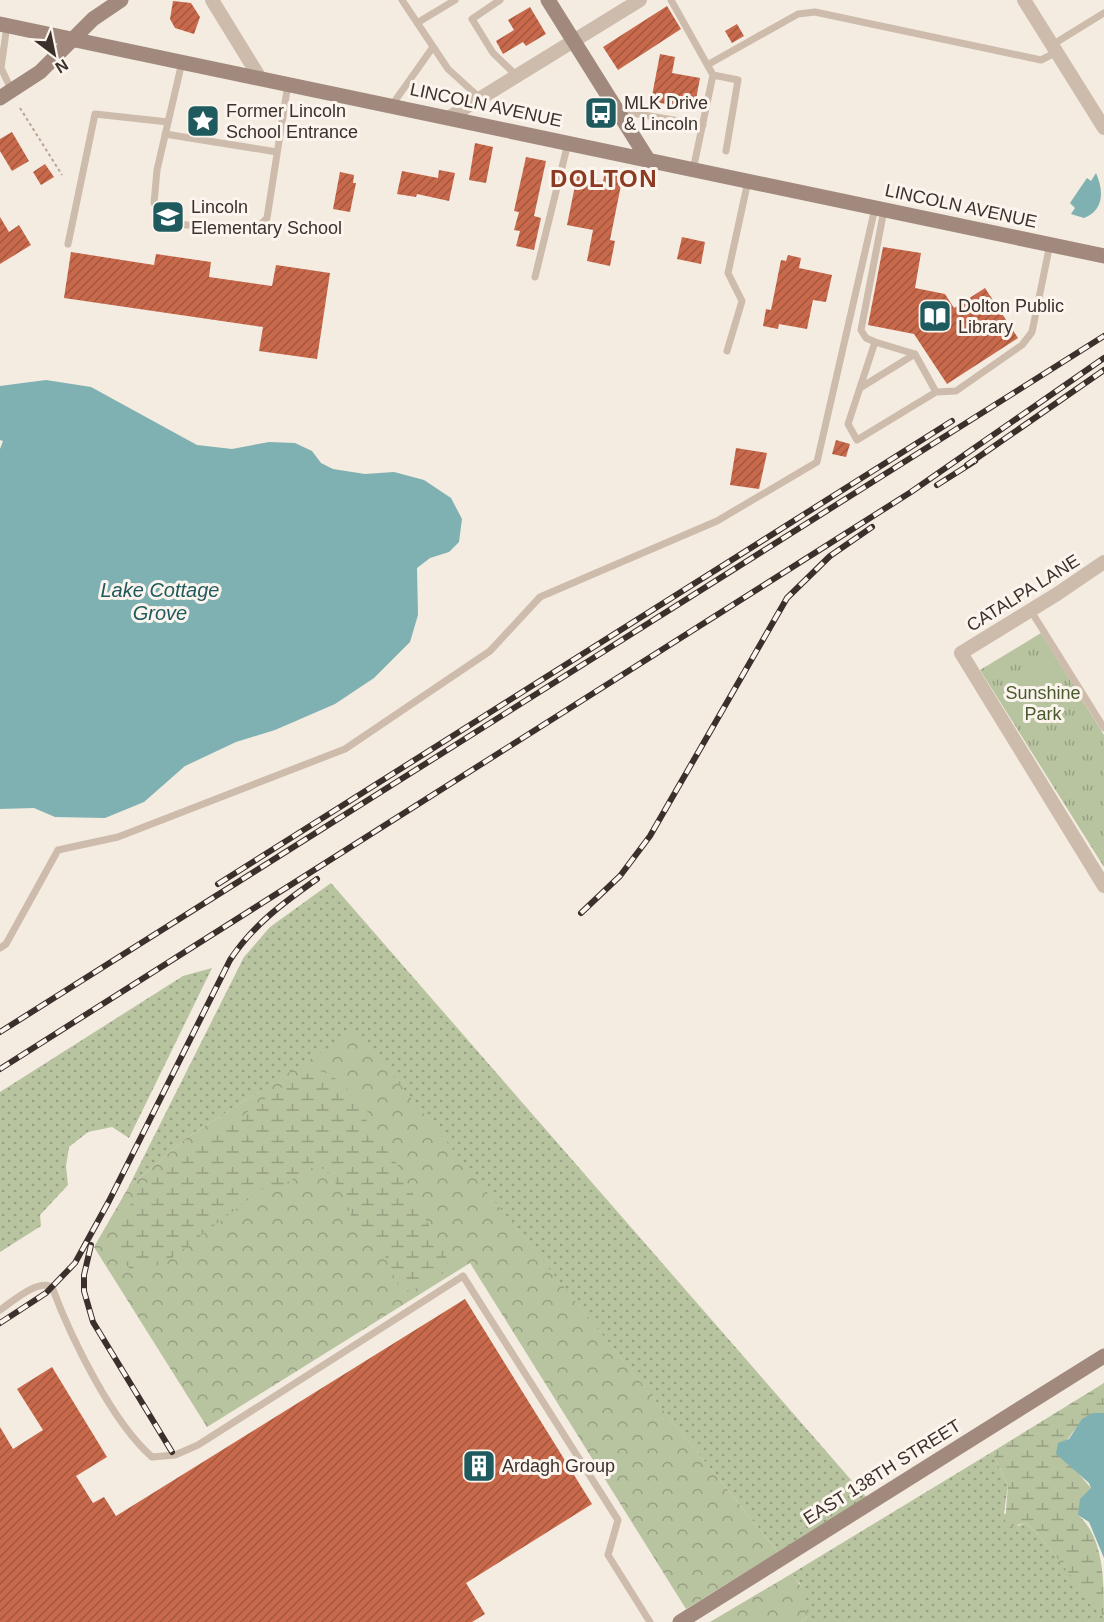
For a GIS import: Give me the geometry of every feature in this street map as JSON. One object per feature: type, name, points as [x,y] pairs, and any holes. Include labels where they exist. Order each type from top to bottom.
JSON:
[{"type":"street","points":[[6,95],[40,72],[93,19],[121,0]]},
{"type":"street","points":[[212,0],[260,78]]},
{"type":"street","points":[[548,0],[647,158]]},
{"type":"street","points":[[450,117],[640,0]]},
{"type":"street","points":[[1024,0],[1104,128]]},
{"type":"street","name":"LINCOLN AVENUE","points":[[3,24],[1104,255]]},
{"type":"street","name":"CATALPA LANE","points":[[1104,562],[961,653],[1104,886]]},
{"type":"street","name":"EAST 138TH STREET","points":[[680,1622],[1104,1356]]},
{"type":"lane","points":[[402,0],[448,69],[480,98]]},
{"type":"lane","points":[[417,23],[455,0]]},
{"type":"lane","points":[[501,0],[472,20],[493,53],[517,76]]},
{"type":"lane","points":[[671,0],[709,64],[713,75],[693,170]]},
{"type":"lane","points":[[709,64],[798,15],[815,12],[1041,60],[1104,13]]},
{"type":"lane","points":[[3,24],[1,72],[6,95]]},
{"type":"lane","points":[[392,105],[433,47]]},
{"type":"lane","points":[[182,62],[165,134],[154,203],[169,223],[253,232],[267,218],[288,84]]},
{"type":"lane","points":[[713,75],[738,80],[726,151]]},
{"type":"lane","points":[[617,110],[703,125]]},
{"type":"lane","points":[[68,244],[95,114],[168,122]]},
{"type":"lane","points":[[165,134],[277,152]]},
{"type":"lane","points":[[535,277],[568,143]]},
{"type":"lane","points":[[727,351],[742,301],[728,273],[748,181]]},
{"type":"lane","points":[[880,208],[861,330],[866,338],[915,354],[936,392]]},
{"type":"lane","points":[[0,948],[6,944],[58,850],[118,837],[345,749],[490,651],[540,597],[717,521],[817,462],[880,208]]},
{"type":"lane","points":[[875,342],[848,424],[857,440],[936,392],[956,391],[1022,345],[1032,332],[1050,244]]},
{"type":"lane","points":[[860,388],[915,354]]},
{"type":"lane","points":[[1031,610],[1104,728]]},
{"type":"lane","points":[[0,1311],[31,1290],[44,1285],[52,1287],[70,1333],[134,1441],[152,1457],[175,1455],[198,1445],[463,1276],[618,1520],[608,1555],[650,1622]]},
{"type":"path","points":[[20,108],[62,175]]},
{"type":"green space","name":"Sunshine Park","points":[[1041,633],[1104,735],[1104,867],[980,670]]},
{"type":"green space","points":[[1050,655],[1066,680],[1024,708],[1008,683]]},
{"type":"green space","points":[[331,883],[866,1497],[778,1552],[356,1031],[189,1136],[128,1188],[244,957],[270,927]]},
{"type":"green space","points":[[212,968],[129,1138],[112,1127],[88,1132],[69,1147],[66,1166],[68,1185],[40,1215],[41,1226],[0,1252],[0,1092],[183,976]]},
{"type":"green space","points":[[356,1030],[778,1552],[686,1609],[470,1263],[207,1427],[94,1247],[128,1188],[189,1136]]},
{"type":"green space","points":[[317,1070],[330,1074],[368,1107],[366,1123],[370,1133],[392,1156],[431,1230],[445,1250],[448,1267],[442,1274],[426,1281],[411,1292],[398,1285],[378,1240],[351,1217],[347,1198],[326,1171],[319,1167],[312,1168],[281,1186],[265,1187],[165,1263],[134,1272],[126,1264],[121,1254],[120,1232],[128,1209],[144,1186],[177,1164],[207,1137],[232,1123],[283,1087]]},
{"type":"green space","points":[[1104,1383],[1104,1413],[1096,1414],[1082,1422],[1057,1454],[1070,1464],[1091,1488],[1078,1515],[1087,1524],[1098,1548],[1103,1575],[1104,1617],[1037,1533],[1025,1523],[1011,1527],[1005,1523],[1008,1485],[992,1452]]},
{"type":"green space","points":[[992,1452],[1008,1485],[1004,1513],[1018,1526],[1025,1523],[1037,1533],[1096,1606],[1104,1617],[1104,1622],[801,1622],[807,1617],[800,1584],[791,1574]]},
{"type":"green space","points":[[791,1574],[802,1589],[805,1599],[807,1617],[801,1622],[710,1622]]},
{"type":"water","points":[[1096,173],[1101,193],[1099,205],[1091,215],[1084,218],[1071,214],[1075,208],[1070,203],[1087,178],[1091,181]]},
{"type":"water","name":"Lake Cottage Grove","points":[[46,380],[91,387],[197,445],[232,449],[269,442],[295,443],[312,451],[321,463],[333,469],[365,474],[394,472],[424,480],[451,498],[462,519],[459,542],[449,552],[430,558],[417,568],[418,615],[410,642],[374,678],[335,704],[275,730],[236,742],[185,766],[144,802],[105,818],[55,817],[34,808],[0,809],[0,449],[3,441],[0,440],[0,386]]},
{"type":"water","points":[[1093,1413],[1104,1413],[1104,1558],[1089,1522],[1078,1515],[1080,1499],[1091,1488],[1089,1483],[1056,1454],[1058,1443],[1069,1439],[1082,1419]]},
{"type":"building","points":[[173,1],[191,3],[200,17],[194,34],[175,28],[170,19]]},
{"type":"building","points":[[667,6],[681,29],[618,70],[603,47]]},
{"type":"building","points":[[530,7],[546,34],[526,46],[523,42],[503,54],[496,41],[514,30],[508,20]]},
{"type":"building","points":[[737,24],[744,36],[732,43],[725,31]]},
{"type":"building","points":[[660,54],[675,57],[672,73],[700,78],[694,110],[651,101]]},
{"type":"building","points":[[12,132],[29,161],[12,171],[0,151],[0,139]]},
{"type":"building","points":[[475,143],[493,147],[486,183],[469,180]]},
{"type":"building","points":[[526,157],[546,161],[534,216],[541,218],[534,250],[516,246],[520,231],[514,230],[519,212],[514,211]]},
{"type":"building","points":[[45,164],[54,177],[41,185],[33,172]]},
{"type":"building","points":[[439,170],[455,173],[449,201],[417,194],[416,197],[397,194],[402,171],[438,178]]},
{"type":"building","points":[[340,172],[354,175],[353,183],[356,183],[350,212],[333,209]]},
{"type":"building","points":[[605,172],[623,175],[610,240],[615,241],[610,266],[587,261],[593,230],[567,225],[577,176],[603,182]]},
{"type":"building","points":[[0,217],[9,232],[19,225],[31,245],[0,264]]},
{"type":"building","points":[[682,237],[705,242],[701,264],[677,259]]},
{"type":"building","name":"Dolton Public Library","points":[[883,247],[921,253],[915,288],[945,294],[954,308],[985,288],[1018,338],[947,384],[914,334],[868,325]]},
{"type":"building","points":[[71,252],[154,265],[156,254],[211,262],[209,277],[272,286],[276,265],[330,273],[317,359],[259,351],[263,327],[64,298]]},
{"type":"building","points":[[788,255],[801,258],[799,268],[832,275],[826,302],[813,300],[807,329],[779,324],[778,329],[763,326],[766,309],[771,310],[781,260],[786,261]]},
{"type":"building","points":[[836,440],[850,444],[846,457],[832,454]]},
{"type":"building","points":[[736,448],[767,453],[759,489],[730,485]]},
{"type":"building","name":"Ardagh Group","points":[[465,1299],[592,1504],[466,1583],[485,1614],[472,1622],[0,1622],[0,1427],[13,1449],[43,1430],[17,1389],[52,1367],[107,1457],[76,1476],[93,1503],[104,1497],[116,1516]]},
{"type":"railway","points":[[0,1032],[1104,336]]},
{"type":"railway","points":[[0,1069],[911,492],[1104,358]]},
{"type":"railway","points":[[967,465],[1104,370]]},
{"type":"railway","points":[[218,884],[952,421]]},
{"type":"railway","points":[[937,485],[975,461]]},
{"type":"railway","points":[[581,913],[620,876],[650,836],[787,598],[830,556],[872,527]]},
{"type":"railway","points":[[0,1323],[46,1293],[75,1263],[109,1201],[230,960],[259,925],[317,879]]},
{"type":"railway","points":[[91,1245],[84,1275],[84,1291],[93,1322],[172,1452]]},
{"type":"place","name":"MLK Drive & Lincoln","points":[[601,113]]},
{"type":"place","name":"Former Lincoln School Entrance","points":[[203,121]]},
{"type":"place","name":"Lincoln Elementary School","points":[[168,217]]},
{"type":"place","name":"Dolton Public Library","points":[[935,316]]},
{"type":"place","name":"Ardagh Group","points":[[479,1466]]},
{"type":"district","name":"DOLTON","points":[[604,178]]}]
